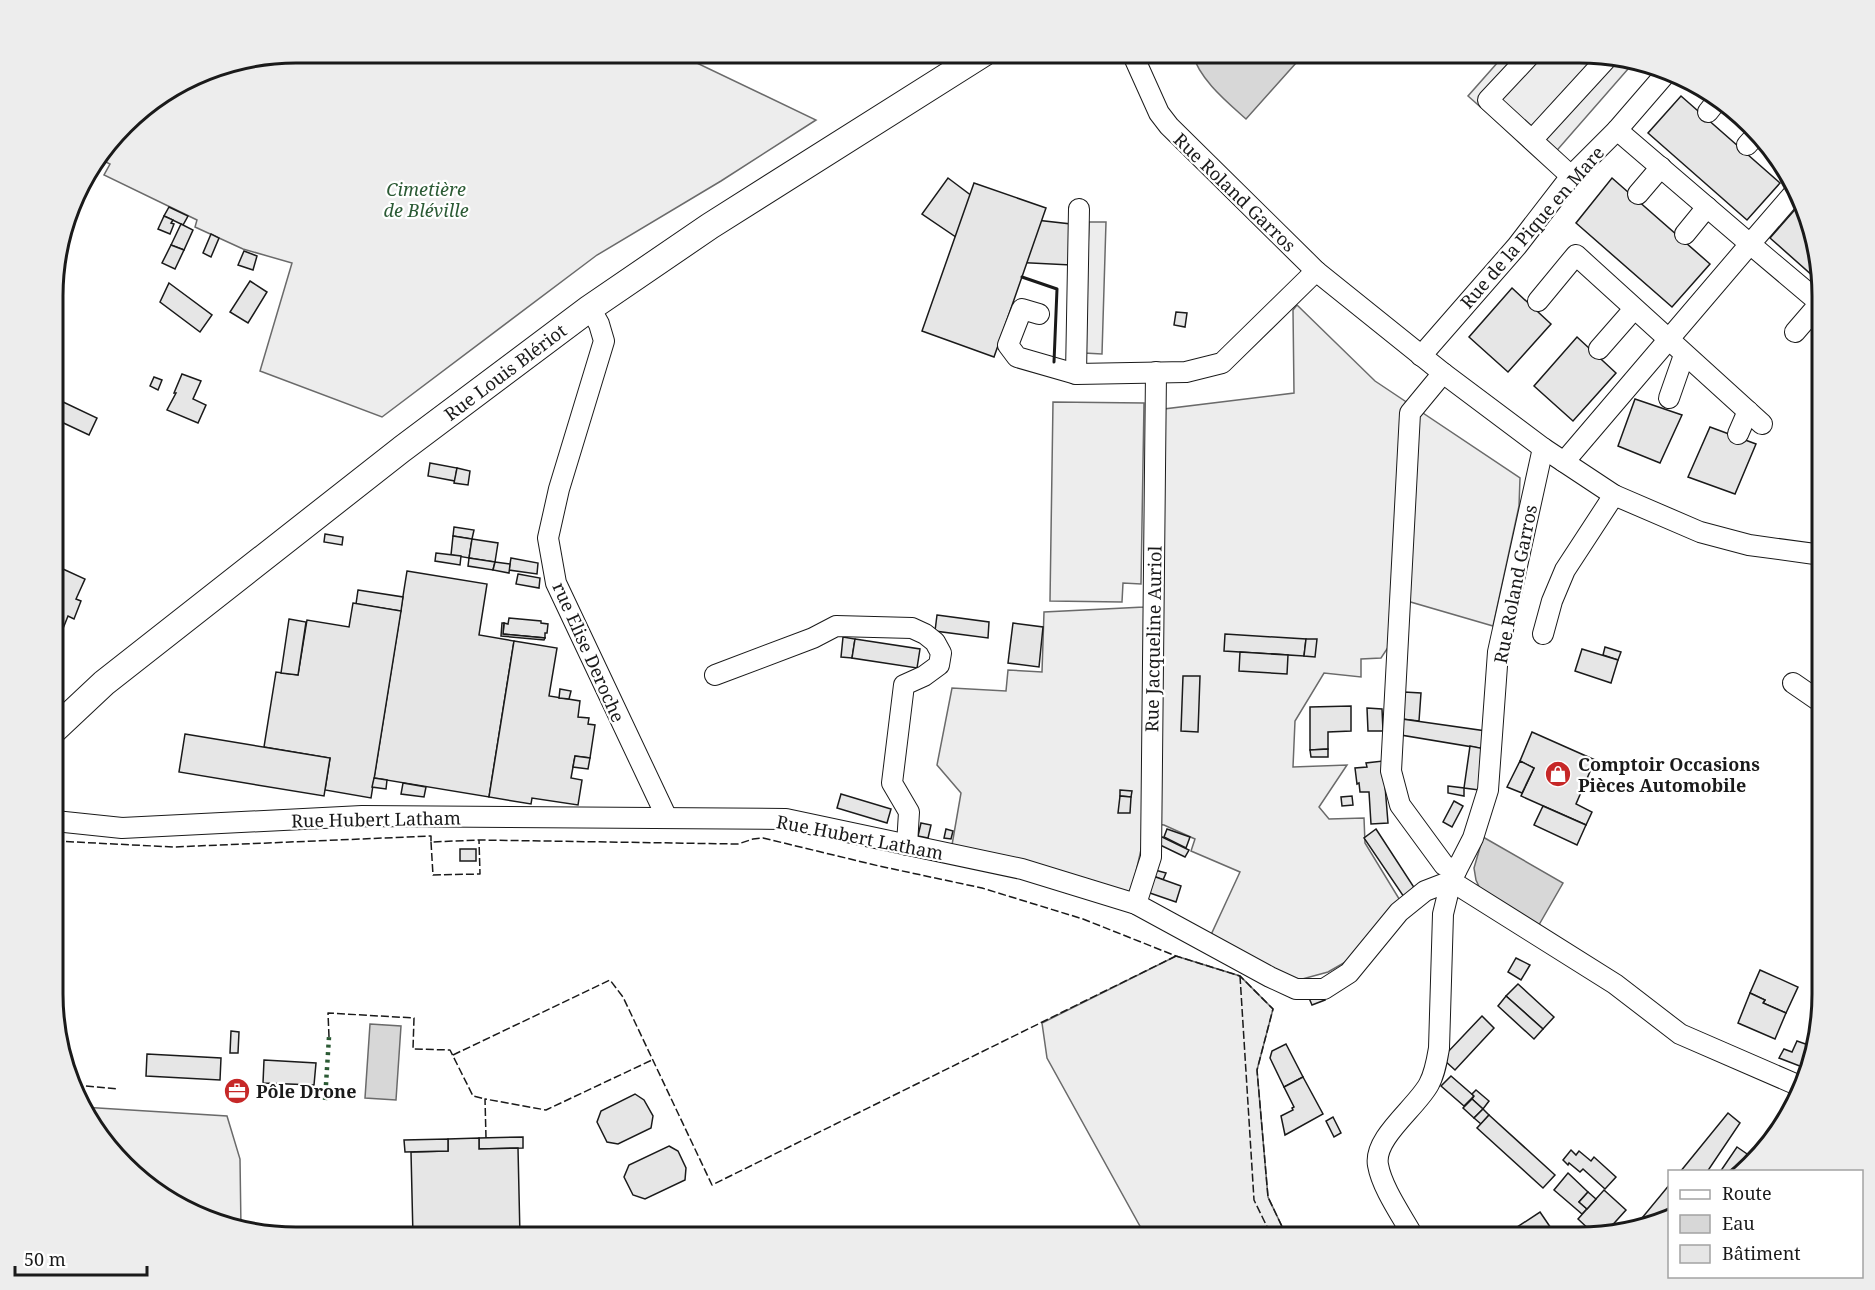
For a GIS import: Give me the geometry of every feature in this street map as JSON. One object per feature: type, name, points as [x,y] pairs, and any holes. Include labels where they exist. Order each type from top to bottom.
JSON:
[{"type":"main road","name":"Rue Louis Blériot","points":[[63,722],[114,676],[402,449],[590,308],[710,226],[968,63]]},
{"type":"street","name":"Rue Roland Garros","points":[[1136,63],[1159,113],[1169,126],[1316,271],[1421,356],[1543,448],[1498,652],[1488,790],[1473,838],[1453,876],[1443,914],[1439,1048],[1435,1069],[1430,1084],[1383,1141],[1378,1151],[1377,1163],[1381,1176],[1408,1227]]},
{"type":"street","points":[[1523,63],[1488,100],[1571,176]]},
{"type":"street","points":[[1532,141],[1602,64]]},
{"type":"street","name":"Rue de la Pique en Mare","points":[[1421,356],[1517,246],[1571,176],[1617,130],[1662,78]]},
{"type":"street","points":[[1617,130],[1812,296]]},
{"type":"street","points":[[1638,194],[1661,167]]},
{"type":"street","points":[[1564,462],[1790,198]]},
{"type":"street","points":[[1686,234],[1707,207]]},
{"type":"street","points":[[1076,374],[1078,209]]},
{"type":"street","points":[[1538,301],[1576,255],[1755,417],[1738,434]]},
{"type":"street","points":[[1039,314],[1022,309],[1008,345],[1017,357],[1076,374],[1186,372],[1222,363],[1316,271]]},
{"type":"street","name":"rue Elise Deroche","points":[[590,308],[599,324],[604,341],[559,489],[548,538],[556,583],[667,818]]},
{"type":"street","points":[[1599,350],[1634,309]]},
{"type":"street","points":[[1795,332],[1812,312]]},
{"type":"street","points":[[1669,398],[1684,355]]},
{"type":"street","name":"Rue Jacqueline Auriol","points":[[1136,904],[1151,857],[1156,372]]},
{"type":"street","points":[[1443,373],[1410,413],[1391,771],[1400,805],[1453,876],[1615,984],[1680,1034],[1793,1084]]},
{"type":"street","points":[[1543,448],[1614,495],[1700,532],[1749,545],[1812,554]]},
{"type":"street","points":[[1543,634],[1552,601],[1565,570],[1614,495]]},
{"type":"street","points":[[715,675],[813,638],[837,626],[912,628],[935,642],[941,653],[939,665],[924,676],[903,685],[892,783],[909,812],[907,845]]},
{"type":"street","points":[[1793,683],[1812,695]]},
{"type":"street","name":"Rue Hubert Latham","points":[[63,821],[122,828],[362,816],[786,819],[1023,869],[1136,904],[1296,989],[1324,989],[1349,973],[1399,912],[1425,891],[1453,876]]},
{"type":"shaded area","name":"Cimetière de Bléville","points":[[281,63],[697,63],[816,120],[721,181],[597,255],[382,417],[260,371],[292,263],[243,249],[195,227],[197,220],[104,175],[110,164],[105,162],[131,131],[179,94],[221,75],[250,67]]},
{"type":"shaded area","points":[[1497,63],[1594,63],[1629,68],[1545,164],[1468,96]]},
{"type":"shaded area","points":[[1089,222],[1106,222],[1102,354],[1084,353]]},
{"type":"shaded area","points":[[1297,305],[1375,381],[1520,478],[1519,506],[1493,626],[1407,601],[1391,643],[1381,658],[1361,659],[1361,677],[1324,673],[1295,721],[1293,767],[1347,765],[1319,807],[1329,819],[1364,818],[1365,843],[1401,902],[1349,960],[1328,972],[1295,981],[1210,937],[1240,872],[1191,851],[1195,839],[1164,825],[1147,823],[1131,894],[952,845],[961,793],[937,765],[952,688],[1006,691],[1008,670],[1042,672],[1044,612],[1144,607],[1164,409],[1294,393],[1293,310]]},
{"type":"shaded area","points":[[1053,402],[1144,403],[1141,584],[1123,583],[1122,602],[1050,601]]},
{"type":"shaded area","points":[[1176,956],[1240,976],[1273,1009],[1257,1070],[1268,1197],[1282,1227],[1140,1227],[1047,1058],[1042,1023]]},
{"type":"shaded area","points":[[92,1108],[227,1116],[240,1159],[241,1220],[193,1203],[154,1179],[121,1148]]},
{"type":"water","points":[[1196,63],[1296,63],[1246,119],[1222,97]]},
{"type":"water","points":[[1483,837],[1563,883],[1536,930],[1481,891],[1474,868]]},
{"type":"water","points":[[370,1024],[401,1026],[396,1100],[365,1098]]},
{"type":"building","points":[[1681,96],[1780,183],[1747,220],[1648,133]]},
{"type":"building","points":[[948,178],[988,208],[1018,218],[1071,224],[1071,265],[1011,262],[994,302],[959,289],[969,246],[922,214]]},
{"type":"building","points":[[1612,178],[1710,264],[1672,307],[1576,223]]},
{"type":"building","points":[[974,183],[1046,208],[994,357],[922,331]]},
{"type":"building","points":[[169,207],[188,216],[183,225],[164,216]]},
{"type":"building","points":[[1795,209],[1808,250],[1811,274],[1770,238]]},
{"type":"building","points":[[164,216],[173,220],[171,223],[174,224],[170,234],[158,229]]},
{"type":"building","points":[[181,224],[193,230],[184,250],[171,245]]},
{"type":"building","points":[[211,234],[219,238],[211,257],[203,253]]},
{"type":"building","points":[[171,245],[184,250],[175,269],[162,263]]},
{"type":"building","points":[[244,251],[257,256],[253,270],[238,265]]},
{"type":"building","points":[[250,281],[267,292],[248,323],[230,312]]},
{"type":"building","points":[[169,283],[212,315],[200,332],[160,302]]},
{"type":"building","points":[[1512,288],[1551,324],[1508,372],[1469,337]]},
{"type":"building","points":[[1176,312],[1187,313],[1185,327],[1174,325]]},
{"type":"building","points":[[1577,337],[1616,373],[1573,421],[1534,386]]},
{"type":"building","points":[[182,374],[201,381],[193,399],[206,405],[198,423],[167,410]]},
{"type":"building","points":[[154,377],[162,380],[158,390],[150,386]]},
{"type":"building","points":[[1635,399],[1682,415],[1660,463],[1618,446]]},
{"type":"building","points":[[63,402],[97,418],[89,435],[63,423]]},
{"type":"building","points":[[1710,427],[1756,444],[1735,494],[1688,477]]},
{"type":"building","points":[[430,463],[457,468],[455,481],[428,476]]},
{"type":"building","points":[[457,468],[470,471],[468,485],[454,483]]},
{"type":"building","points":[[454,527],[474,530],[472,539],[453,536]]},
{"type":"building","points":[[325,534],[343,537],[342,545],[324,542]]},
{"type":"building","points":[[453,536],[472,539],[469,558],[451,555]]},
{"type":"building","points":[[472,539],[498,543],[495,562],[469,558]]},
{"type":"building","points":[[436,553],[461,556],[460,565],[435,561]]},
{"type":"building","points":[[469,558],[495,562],[493,570],[468,566]]},
{"type":"building","points":[[511,558],[538,563],[537,574],[509,570]]},
{"type":"building","points":[[495,562],[510,564],[509,573],[493,570]]},
{"type":"building","points":[[63,569],[85,579],[76,599],[81,601],[74,619],[68,616],[63,628]]},
{"type":"building","points":[[407,571],[487,584],[479,635],[514,641],[489,797],[374,778]]},
{"type":"building","points":[[518,574],[540,578],[539,588],[516,584]]},
{"type":"building","points":[[358,590],[403,597],[401,611],[356,604]]},
{"type":"building","points":[[353,603],[401,611],[371,798],[325,790],[330,758],[264,747],[276,672],[298,675],[307,620],[349,627]]},
{"type":"building","points":[[937,615],[989,622],[988,638],[935,631]]},
{"type":"building","points":[[509,618],[541,621],[541,623],[548,624],[545,638],[503,634],[504,623],[508,624]]},
{"type":"building","points":[[289,619],[306,622],[298,675],[281,673]]},
{"type":"building","points":[[502,623],[504,623],[503,634],[545,638],[544,640],[501,636]]},
{"type":"building","points":[[1013,623],[1043,627],[1039,667],[1008,663]]},
{"type":"building","points":[[1225,634],[1306,639],[1304,656],[1224,651]]},
{"type":"building","points":[[843,637],[855,639],[852,658],[841,657]]},
{"type":"building","points":[[855,639],[920,649],[917,668],[852,658]]},
{"type":"building","points":[[1306,639],[1317,639],[1315,657],[1304,656]]},
{"type":"building","points":[[514,641],[557,648],[549,696],[580,701],[578,717],[589,718],[588,724],[595,725],[590,758],[575,756],[571,778],[582,780],[578,805],[532,798],[531,804],[489,797]]},
{"type":"building","points":[[1605,647],[1621,652],[1618,660],[1603,655]]},
{"type":"building","points":[[1582,649],[1618,660],[1611,683],[1575,671]]},
{"type":"building","points":[[1240,652],[1288,655],[1287,674],[1239,671]]},
{"type":"building","points":[[1183,676],[1200,676],[1198,732],[1181,731]]},
{"type":"building","points":[[560,689],[571,691],[569,699],[559,698]]},
{"type":"building","points":[[1404,692],[1421,693],[1419,721],[1402,719]]},
{"type":"building","points":[[1351,706],[1351,731],[1328,732],[1328,749],[1310,750],[1310,707]]},
{"type":"building","points":[[1367,708],[1382,709],[1383,731],[1368,731]]},
{"type":"building","points":[[1402,719],[1486,731],[1485,749],[1401,735]]},
{"type":"building","points":[[1532,732],[1595,760],[1576,804],[1592,812],[1586,825],[1521,796],[1534,768],[1520,761]]},
{"type":"building","points":[[185,734],[330,758],[324,796],[179,772]]},
{"type":"building","points":[[1470,746],[1485,749],[1479,790],[1464,788]]},
{"type":"building","points":[[1328,749],[1328,757],[1311,757],[1310,750]]},
{"type":"building","points":[[575,756],[590,758],[588,769],[573,767]]},
{"type":"building","points":[[1383,761],[1388,823],[1371,824],[1369,792],[1360,792],[1355,768],[1367,767],[1366,763]]},
{"type":"building","points":[[1520,761],[1534,768],[1522,793],[1507,787]]},
{"type":"building","points":[[374,778],[387,780],[386,789],[372,787]]},
{"type":"building","points":[[403,783],[426,787],[424,797],[401,794]]},
{"type":"building","points":[[1448,786],[1464,788],[1464,796],[1448,793]]},
{"type":"building","points":[[1120,790],[1132,791],[1131,797],[1120,796]]},
{"type":"building","points":[[841,794],[891,809],[887,823],[837,808]]},
{"type":"building","points":[[1120,796],[1131,797],[1130,813],[1118,813]]},
{"type":"building","points":[[1352,796],[1353,805],[1342,806],[1341,797]]},
{"type":"building","points":[[1454,801],[1463,806],[1452,827],[1443,822]]},
{"type":"building","points":[[1543,806],[1586,825],[1577,845],[1534,825]]},
{"type":"building","points":[[921,823],[931,825],[928,838],[918,836]]},
{"type":"building","points":[[946,829],[953,831],[951,839],[944,838]]},
{"type":"building","points":[[1167,829],[1190,837],[1186,848],[1164,837]]},
{"type":"building","points":[[1376,829],[1417,892],[1406,900],[1364,838]]},
{"type":"building","points":[[1158,835],[1189,850],[1185,857],[1158,844]]},
{"type":"building","points":[[460,849],[476,849],[476,861],[460,861]]},
{"type":"building","points":[[1155,870],[1166,873],[1163,880],[1153,876]]},
{"type":"building","points":[[1153,876],[1181,886],[1176,902],[1147,892]]},
{"type":"building","points":[[1516,958],[1530,965],[1521,980],[1508,972]]},
{"type":"building","points":[[1760,970],[1798,987],[1786,1013],[1763,1003],[1765,1000],[1750,993]]},
{"type":"building","points":[[1518,984],[1554,1017],[1543,1029],[1506,996]]},
{"type":"building","points":[[1322,993],[1325,1000],[1312,1005],[1309,998]]},
{"type":"building","points":[[1750,993],[1765,1000],[1763,1003],[1786,1013],[1775,1039],[1738,1023]]},
{"type":"building","points":[[1506,996],[1543,1029],[1534,1039],[1498,1006]]},
{"type":"building","points":[[1482,1016],[1494,1028],[1455,1070],[1444,1060],[1445,1055]]},
{"type":"building","points":[[231,1031],[239,1032],[238,1053],[230,1053]]},
{"type":"building","points":[[1797,1041],[1807,1044],[1801,1066],[1779,1058],[1784,1049],[1792,1052]]},
{"type":"building","points":[[1286,1044],[1303,1077],[1284,1087],[1270,1058],[1272,1051]]},
{"type":"building","points":[[147,1054],[221,1058],[220,1080],[146,1076]]},
{"type":"building","points":[[264,1060],[316,1063],[314,1085],[263,1083]]},
{"type":"building","points":[[1451,1076],[1474,1096],[1464,1106],[1441,1086]]},
{"type":"building","points":[[1303,1077],[1323,1114],[1285,1135],[1281,1116],[1293,1110],[1294,1107],[1284,1087]]},
{"type":"building","points":[[1476,1090],[1489,1101],[1483,1109],[1472,1099],[1474,1096],[1472,1094]]},
{"type":"building","points":[[635,1094],[644,1100],[653,1116],[651,1128],[618,1144],[607,1142],[597,1122],[601,1111]]},
{"type":"building","points":[[1472,1099],[1483,1109],[1474,1118],[1463,1108]]},
{"type":"building","points":[[1483,1109],[1489,1115],[1481,1124],[1474,1118]]},
{"type":"building","points":[[1728,1113],[1740,1123],[1708,1170],[1682,1170]]},
{"type":"building","points":[[1489,1115],[1555,1175],[1543,1188],[1477,1128]]},
{"type":"building","points":[[1333,1117],[1341,1133],[1334,1137],[1326,1121]]},
{"type":"building","points":[[523,1137],[523,1148],[479,1149],[479,1138]]},
{"type":"building","points":[[479,1138],[479,1149],[518,1148],[520,1227],[413,1227],[411,1152],[448,1151],[448,1139]]},
{"type":"building","points":[[448,1139],[448,1151],[405,1152],[404,1140]]},
{"type":"building","points":[[669,1146],[678,1151],[686,1168],[685,1180],[645,1199],[633,1195],[624,1177],[629,1165]]},
{"type":"building","points":[[1737,1147],[1748,1155],[1732,1170],[1721,1170]]},
{"type":"building","points":[[1571,1150],[1576,1155],[1579,1151],[1591,1161],[1594,1157],[1616,1177],[1605,1189],[1583,1169],[1580,1172],[1563,1160]]},
{"type":"building","points":[[1568,1173],[1588,1192],[1579,1202],[1587,1209],[1582,1214],[1554,1190]]},
{"type":"building","points":[[1668,1186],[1668,1209],[1642,1218]]},
{"type":"building","points":[[1604,1190],[1626,1210],[1613,1225],[1587,1227],[1578,1219]]},
{"type":"building","points":[[1588,1192],[1596,1199],[1587,1209],[1579,1202]]},
{"type":"building","points":[[1540,1212],[1550,1227],[1517,1227]]},
{"type":"hedge","points":[[325,1100],[329,1037]]},
{"type":"fence","points":[[63,841],[173,847],[431,836],[431,842],[479,840],[738,844],[763,838],[982,888],[1083,919],[1176,956],[1240,976],[1273,1009],[1257,1070],[1268,1197],[1282,1227]]},
{"type":"fence","points":[[431,842],[433,875],[480,874],[479,840]]},
{"type":"fence","points":[[453,1055],[610,980],[623,997],[712,1185],[1176,956]]},
{"type":"fence","points":[[1240,976],[1254,1200],[1267,1227]]},
{"type":"fence","points":[[329,1037],[328,1013],[414,1018],[413,1049],[450,1050],[473,1096],[485,1099]]},
{"type":"fence","points":[[486,1138],[485,1099],[546,1110],[652,1060]]},
{"type":"fence","points":[[82,1086],[118,1089]]},
{"type":"wall","points":[[1022,277],[1057,289],[1054,362]]},
{"type":"place","name":"Comptoir Occasions Pièces Automobile","points":[[1558,774]]},
{"type":"place","name":"Pôle Drone","points":[[237,1091]]}]
